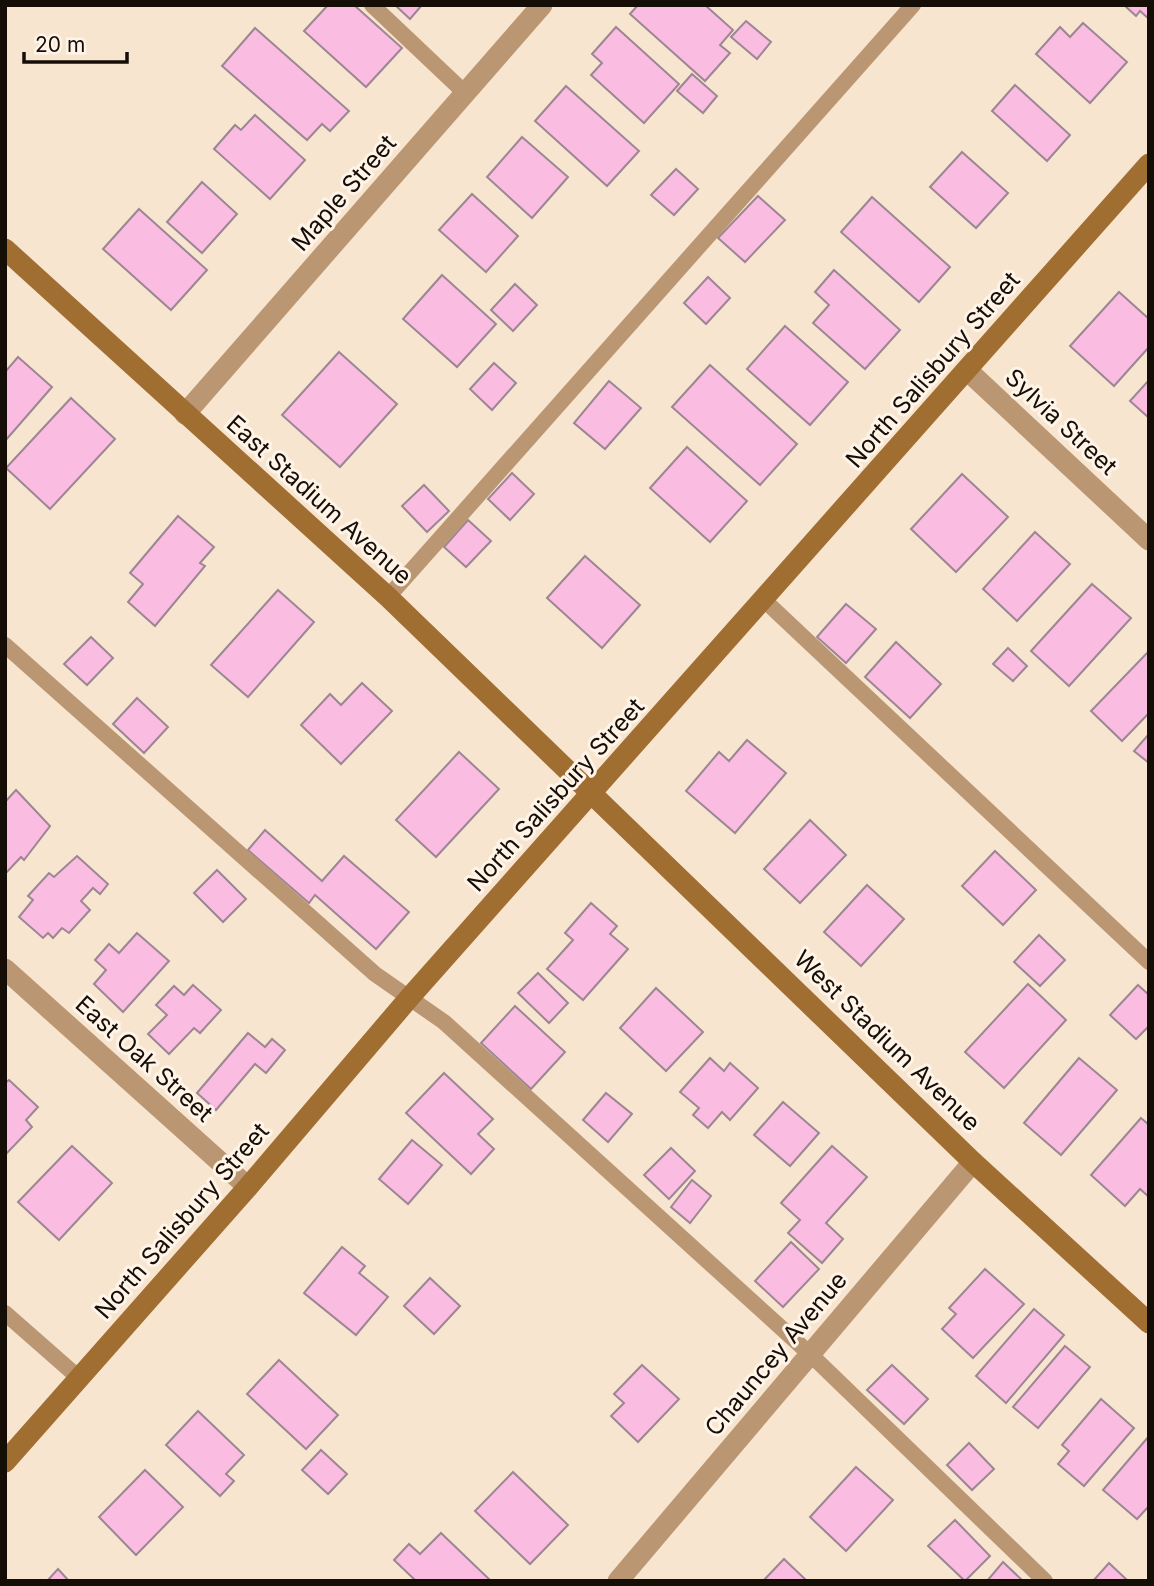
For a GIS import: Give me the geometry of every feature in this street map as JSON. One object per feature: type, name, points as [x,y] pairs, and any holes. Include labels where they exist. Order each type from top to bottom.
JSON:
[{"type":"street","name":"Maple Street","points":[[185,414],[542,5]]},
{"type":"street","name":"North Salisbury Street","points":[[5,1462],[248,1187],[410,997],[1149,164]]},
{"type":"street","name":"East Stadium Avenue","points":[[5,249],[388,597],[593,793]]},
{"type":"street","name":"Sylvia Street","points":[[968,371],[1149,540]]},
{"type":"street","name":"West Stadium Avenue","points":[[593,793],[973,1161],[1149,1323]]},
{"type":"street","name":"East Oak Street","points":[[5,970],[248,1187]]},
{"type":"street","name":"Chauncey Avenue","points":[[618,1581],[973,1161]]},
{"type":"lane","points":[[372,5],[465,93]]},
{"type":"lane","points":[[388,597],[913,5]]},
{"type":"lane","points":[[764,600],[1149,962]]},
{"type":"lane","points":[[5,645],[375,974],[444,1022],[810,1354],[1045,1581]]},
{"type":"lane","points":[[5,1313],[79,1378]]},
{"type":"building","points":[[328,5],[354,5],[402,48],[366,87],[304,31]]},
{"type":"building","points":[[395,5],[422,5],[410,19]]},
{"type":"building","points":[[638,5],[705,5],[733,30],[720,45],[730,53],[705,81],[630,14]]},
{"type":"building","points":[[1124,5],[1149,5],[1149,19],[1140,11],[1136,16]]},
{"type":"building","points":[[746,21],[771,42],[757,59],[731,37]]},
{"type":"building","points":[[1083,23],[1127,62],[1090,103],[1036,54],[1060,27],[1070,37]]},
{"type":"building","points":[[616,27],[679,84],[644,123],[591,75],[602,63],[592,54]]},
{"type":"building","points":[[255,28],[349,111],[330,131],[322,124],[307,140],[222,66]]},
{"type":"building","points":[[692,74],[717,96],[703,113],[677,91]]},
{"type":"building","points":[[1015,85],[1070,135],[1047,161],[992,111]]},
{"type":"building","points":[[566,86],[639,151],[607,186],[535,121]]},
{"type":"building","points":[[255,115],[305,160],[270,199],[214,149],[235,125],[241,130]]},
{"type":"building","points":[[522,137],[568,177],[532,218],[487,177]]},
{"type":"building","points":[[962,152],[1008,193],[976,228],[930,187]]},
{"type":"building","points":[[676,169],[698,189],[674,215],[651,195]]},
{"type":"building","points":[[202,182],[237,214],[202,253],[167,222]]},
{"type":"building","points":[[472,194],[518,236],[486,272],[439,230]]},
{"type":"building","points":[[758,196],[785,220],[745,262],[718,238]]},
{"type":"building","points":[[872,197],[950,267],[919,302],[841,232]]},
{"type":"building","points":[[139,209],[207,270],[171,310],[103,249]]},
{"type":"building","points":[[834,270],[900,330],[865,369],[813,323],[829,305],[815,292]]},
{"type":"building","points":[[442,275],[496,324],[457,367],[403,319]]},
{"type":"building","points":[[708,277],[730,298],[706,324],[684,303]]},
{"type":"building","points":[[515,284],[537,305],[513,331],[491,310]]},
{"type":"building","points":[[1119,292],[1149,319],[1149,347],[1114,386],[1070,346]]},
{"type":"building","points":[[785,326],[848,382],[810,425],[747,369]]},
{"type":"building","points":[[339,352],[397,404],[340,467],[282,415]]},
{"type":"building","points":[[18,357],[52,387],[5,441],[5,372]]},
{"type":"building","points":[[494,363],[516,383],[492,410],[470,389]]},
{"type":"building","points":[[710,365],[797,444],[760,485],[672,407]]},
{"type":"building","points":[[1149,380],[1149,418],[1130,401]]},
{"type":"building","points":[[609,381],[641,408],[605,449],[574,423]]},
{"type":"building","points":[[71,398],[115,439],[50,509],[6,468]]},
{"type":"building","points":[[687,447],[747,501],[710,542],[650,488]]},
{"type":"building","points":[[512,473],[534,494],[510,520],[488,499]]},
{"type":"building","points":[[962,474],[1008,517],[956,572],[911,529]]},
{"type":"building","points":[[424,485],[449,511],[427,532],[402,506]]},
{"type":"building","points":[[178,516],[214,547],[200,563],[205,566],[155,626],[128,602],[143,584],[130,573]]},
{"type":"building","points":[[468,520],[491,541],[466,567],[444,547]]},
{"type":"building","points":[[1035,532],[1070,564],[1017,621],[983,589]]},
{"type":"building","points":[[585,556],[640,605],[602,648],[547,598]]},
{"type":"building","points":[[1092,584],[1131,618],[1069,686],[1031,651]]},
{"type":"building","points":[[278,590],[314,622],[248,697],[211,665]]},
{"type":"building","points":[[846,604],[876,629],[846,663],[817,637]]},
{"type":"building","points":[[91,637],[113,658],[87,685],[64,664]]},
{"type":"building","points":[[896,642],[941,684],[910,718],[865,677]]},
{"type":"building","points":[[1008,648],[1027,666],[1013,681],[993,664]]},
{"type":"building","points":[[1149,651],[1149,713],[1122,741],[1091,711]]},
{"type":"building","points":[[362,683],[392,711],[341,764],[301,725],[330,694],[341,705]]},
{"type":"building","points":[[137,698],[168,727],[144,753],[113,724]]},
{"type":"building","points":[[1149,734],[1149,763],[1134,751]]},
{"type":"building","points":[[747,740],[786,773],[735,833],[686,791],[719,752],[729,761]]},
{"type":"building","points":[[459,752],[499,789],[436,857],[396,820]]},
{"type":"building","points":[[16,790],[50,826],[24,860],[21,857],[5,874],[5,802]]},
{"type":"building","points":[[810,820],[846,855],[800,903],[764,869]]},
{"type":"building","points":[[265,830],[322,881],[344,856],[409,912],[376,949],[315,895],[309,903],[248,850]]},
{"type":"building","points":[[995,851],[1036,890],[1003,925],[962,886]]},
{"type":"building","points":[[77,856],[108,884],[100,894],[93,888],[81,901],[90,910],[69,933],[62,928],[53,938],[48,933],[43,938],[19,917],[33,900],[28,896],[49,873],[54,877]]},
{"type":"building","points":[[217,870],[246,899],[223,922],[194,893]]},
{"type":"building","points":[[867,885],[904,919],[861,966],[824,932]]},
{"type":"building","points":[[591,903],[617,926],[610,934],[628,949],[583,1000],[547,969],[573,940],[565,933]]},
{"type":"building","points":[[137,933],[169,961],[123,1012],[94,984],[106,970],[95,960],[109,944],[119,953]]},
{"type":"building","points":[[1039,935],[1065,960],[1040,986],[1014,962]]},
{"type":"building","points":[[538,973],[568,1003],[549,1023],[518,993]]},
{"type":"building","points":[[1028,984],[1066,1020],[1004,1088],[965,1052]]},
{"type":"building","points":[[193,985],[221,1010],[200,1033],[194,1028],[169,1054],[148,1034],[167,1015],[156,1005],[174,986],[184,995]]},
{"type":"building","points":[[1138,985],[1149,995],[1149,1026],[1136,1039],[1110,1015]]},
{"type":"building","points":[[656,988],[703,1032],[666,1071],[620,1028]]},
{"type":"building","points":[[515,1006],[565,1052],[531,1089],[481,1043]]},
{"type":"building","points":[[248,1033],[265,1047],[272,1039],[285,1050],[266,1073],[255,1064],[216,1110],[197,1093]]},
{"type":"building","points":[[710,1058],[724,1071],[730,1063],[758,1088],[730,1120],[722,1112],[708,1128],[693,1115],[699,1108],[680,1092]]},
{"type":"building","points":[[1079,1058],[1117,1090],[1061,1155],[1024,1123]]},
{"type":"building","points":[[444,1073],[493,1119],[478,1134],[494,1149],[471,1174],[406,1113]]},
{"type":"building","points":[[9,1080],[38,1107],[26,1120],[32,1127],[5,1155],[5,1083]]},
{"type":"building","points":[[606,1093],[632,1114],[608,1142],[583,1120]]},
{"type":"building","points":[[783,1102],[819,1133],[790,1166],[754,1135]]},
{"type":"building","points":[[1141,1118],[1149,1125],[1149,1197],[1140,1189],[1125,1206],[1091,1175]]},
{"type":"building","points":[[412,1140],[442,1165],[408,1204],[379,1179]]},
{"type":"building","points":[[72,1146],[112,1183],[59,1240],[18,1202]]},
{"type":"building","points":[[832,1146],[867,1177],[826,1223],[843,1239],[822,1263],[788,1233],[800,1220],[781,1203]]},
{"type":"building","points":[[671,1148],[695,1171],[669,1199],[644,1175]]},
{"type":"building","points":[[692,1180],[711,1196],[690,1223],[671,1207]]},
{"type":"building","points":[[791,1242],[819,1269],[783,1307],[755,1281]]},
{"type":"building","points":[[342,1247],[365,1266],[359,1273],[388,1297],[356,1335],[304,1293]]},
{"type":"building","points":[[985,1269],[1024,1304],[973,1358],[942,1329],[956,1314],[949,1308]]},
{"type":"building","points":[[430,1278],[460,1306],[434,1334],[404,1306]]},
{"type":"building","points":[[1034,1309],[1064,1335],[1006,1403],[976,1376]]},
{"type":"building","points":[[1065,1346],[1090,1367],[1038,1428],[1013,1407]]},
{"type":"building","points":[[279,1360],[338,1415],[306,1449],[247,1394]]},
{"type":"building","points":[[642,1365],[679,1399],[638,1442],[611,1416],[624,1403],[614,1394]]},
{"type":"building","points":[[892,1365],[928,1399],[904,1424],[867,1390]]},
{"type":"building","points":[[1101,1399],[1134,1428],[1084,1486],[1058,1464],[1069,1451],[1062,1445]]},
{"type":"building","points":[[198,1411],[244,1455],[226,1474],[234,1481],[220,1496],[166,1445]]},
{"type":"building","points":[[1149,1436],[1149,1506],[1137,1519],[1103,1490]]},
{"type":"building","points":[[969,1443],[994,1469],[972,1490],[947,1465]]},
{"type":"building","points":[[321,1450],[347,1474],[328,1494],[302,1470]]},
{"type":"building","points":[[856,1467],[893,1500],[846,1551],[810,1517]]},
{"type":"building","points":[[145,1470],[183,1507],[136,1555],[99,1517]]},
{"type":"building","points":[[513,1472],[568,1525],[530,1564],[475,1511]]},
{"type":"building","points":[[955,1520],[990,1556],[965,1581],[928,1546]]},
{"type":"building","points":[[441,1533],[491,1581],[416,1581],[394,1560],[409,1544],[420,1554]]},
{"type":"building","points":[[784,1559],[807,1581],[763,1581]]},
{"type":"building","points":[[1003,1562],[1023,1581],[987,1581]]},
{"type":"building","points":[[1109,1563],[1128,1581],[1093,1581]]},
{"type":"building","points":[[58,1569],[69,1581],[47,1581]]}]
